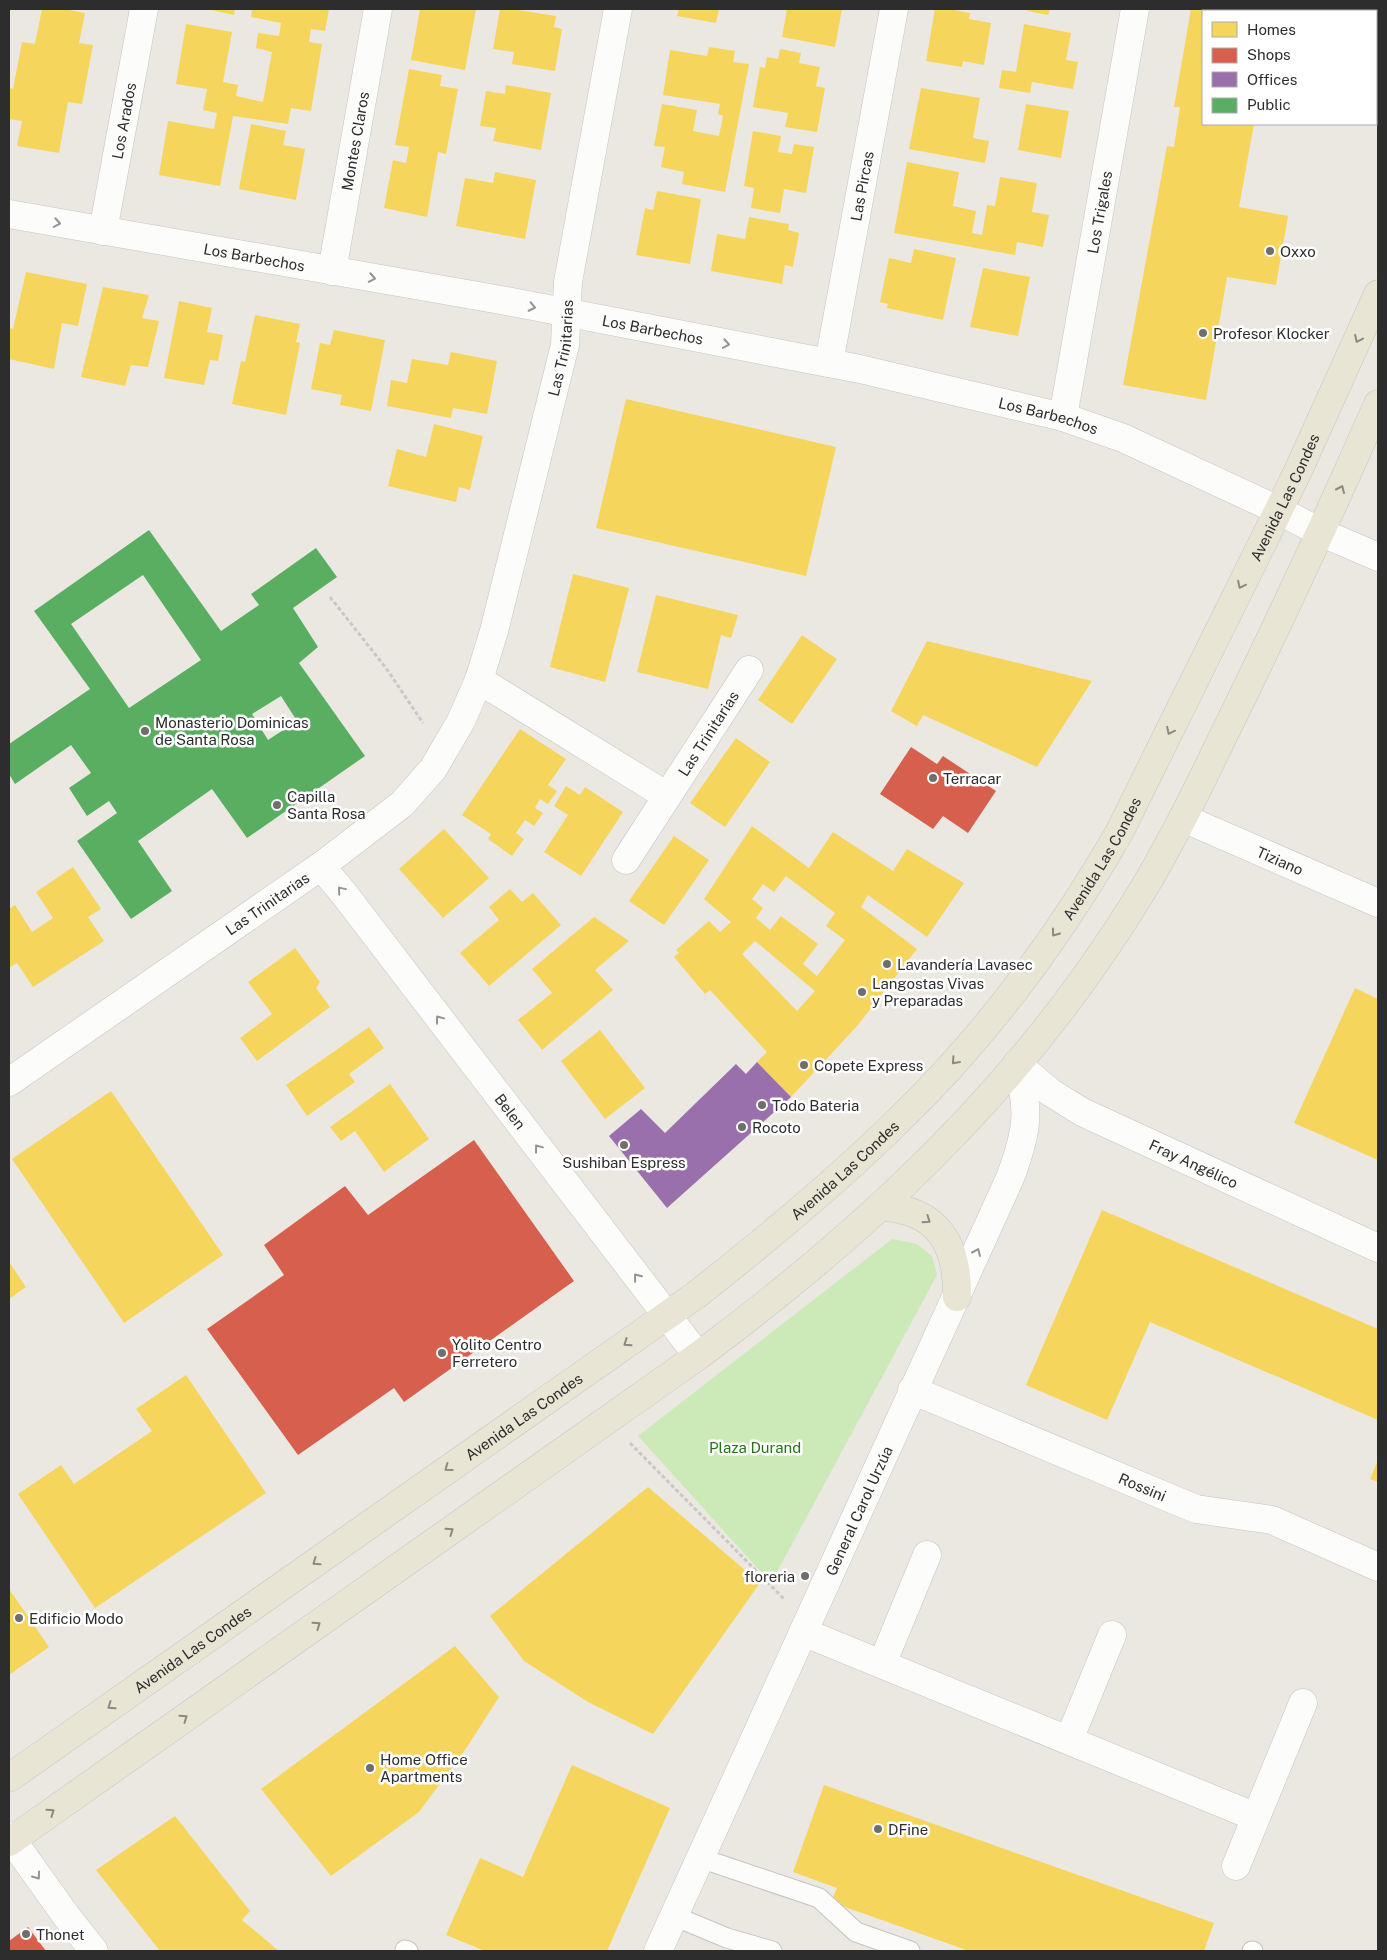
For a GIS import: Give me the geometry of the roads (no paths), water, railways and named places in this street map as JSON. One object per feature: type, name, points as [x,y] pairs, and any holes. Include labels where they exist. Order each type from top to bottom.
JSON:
[{"type":"main road","name":"Avenida Las Condes","points":[[9,1778],[668,1315],[741,1259],[854,1162],[900,1120],[934,1084],[1003,1004],[1072,908],[1119,833],[1298,471],[1378,294]]},
{"type":"main road","points":[[10,1839],[757,1313],[881,1207],[930,1160],[1017,1064],[1051,1023],[1107,945],[1164,854],[1322,533],[1378,404]]},
{"type":"main road","points":[[881,1207],[898,1208],[913,1212],[926,1218],[936,1228],[949,1248],[954,1263],[957,1297]]},
{"type":"street","name":"Los Arados","points":[[104,231],[144,9]]},
{"type":"street","name":"Montes Claros","points":[[332,271],[378,9]]},
{"type":"street","name":"Las Trinitarias","points":[[9,1082],[321,866],[402,804],[433,769],[461,721],[479,680],[521,525],[563,356],[571,264],[618,9]]},
{"type":"street","name":"Las Pircas","points":[[830,363],[894,9]]},
{"type":"street","name":"Los Trigales","points":[[1063,417],[1135,9]]},
{"type":"street","name":"Los Barbechos","points":[[9,214],[501,300],[566,314],[830,363],[1063,417],[1124,438],[1278,510],[1322,533],[1378,557]]},
{"type":"street","name":"Las Trinitarias","points":[[626,860],[749,670]]},
{"type":"street","points":[[479,680],[667,796]]},
{"type":"street","name":"Tiziano","points":[[1183,818],[1378,902]]},
{"type":"street","name":"Belen","points":[[321,866],[698,1356]]},
{"type":"street","name":"Fray Angélico","points":[[1017,1064],[1050,1092],[1082,1112],[1378,1248]]},
{"type":"street","name":"General Carol Urzúa","points":[[658,1951],[1010,1178],[1022,1143],[1027,1114],[1024,1089],[1017,1064]]},
{"type":"street","name":"Rossini","points":[[912,1390],[1196,1509],[1272,1520],[1378,1567]]},
{"type":"street","points":[[882,1664],[927,1554]]},
{"type":"street","points":[[803,1632],[1256,1817]]},
{"type":"street","points":[[1068,1740],[1112,1635]]},
{"type":"street","points":[[1236,1866],[1303,1703]]},
{"type":"street","points":[[10,1839],[94,1951]]},
{"type":"lane","points":[[700,1858],[819,1898],[856,1932],[910,1951]]},
{"type":"lane","points":[[674,1916],[727,1938],[772,1951]]},
{"type":"place","name":"Oxxo","points":[[1270,251]]},
{"type":"place","name":"Profesor Klocker","points":[[1203,333]]},
{"type":"place","name":"Monasterio Dominicas de Santa Rosa","points":[[145,731]]},
{"type":"place","name":"Terracar","points":[[933,778]]},
{"type":"place","name":"Capilla Santa Rosa","points":[[277,805]]},
{"type":"place","name":"Lavandería Lavasec","points":[[887,964]]},
{"type":"place","name":"Langostas Vivas y Preparadas","points":[[862,992]]},
{"type":"place","name":"Copete Express","points":[[804,1065]]},
{"type":"place","name":"Todo Bateria","points":[[762,1105]]},
{"type":"place","name":"Rocoto","points":[[742,1127]]},
{"type":"place","name":"Sushiban Espress","points":[[624,1145]]},
{"type":"place","name":"Yolito Centro Ferretero","points":[[442,1353]]},
{"type":"place","name":"floreria","points":[[805,1576]]},
{"type":"place","name":"Edificio Modo","points":[[19,1618]]},
{"type":"place","name":"Home Office Apartments","points":[[370,1768]]},
{"type":"place","name":"DFine","points":[[878,1829]]},
{"type":"place","name":"Thonet","points":[[26,1934]]},
{"type":"park label","name":"Plaza Durand","points":[[755,1447]]}]
